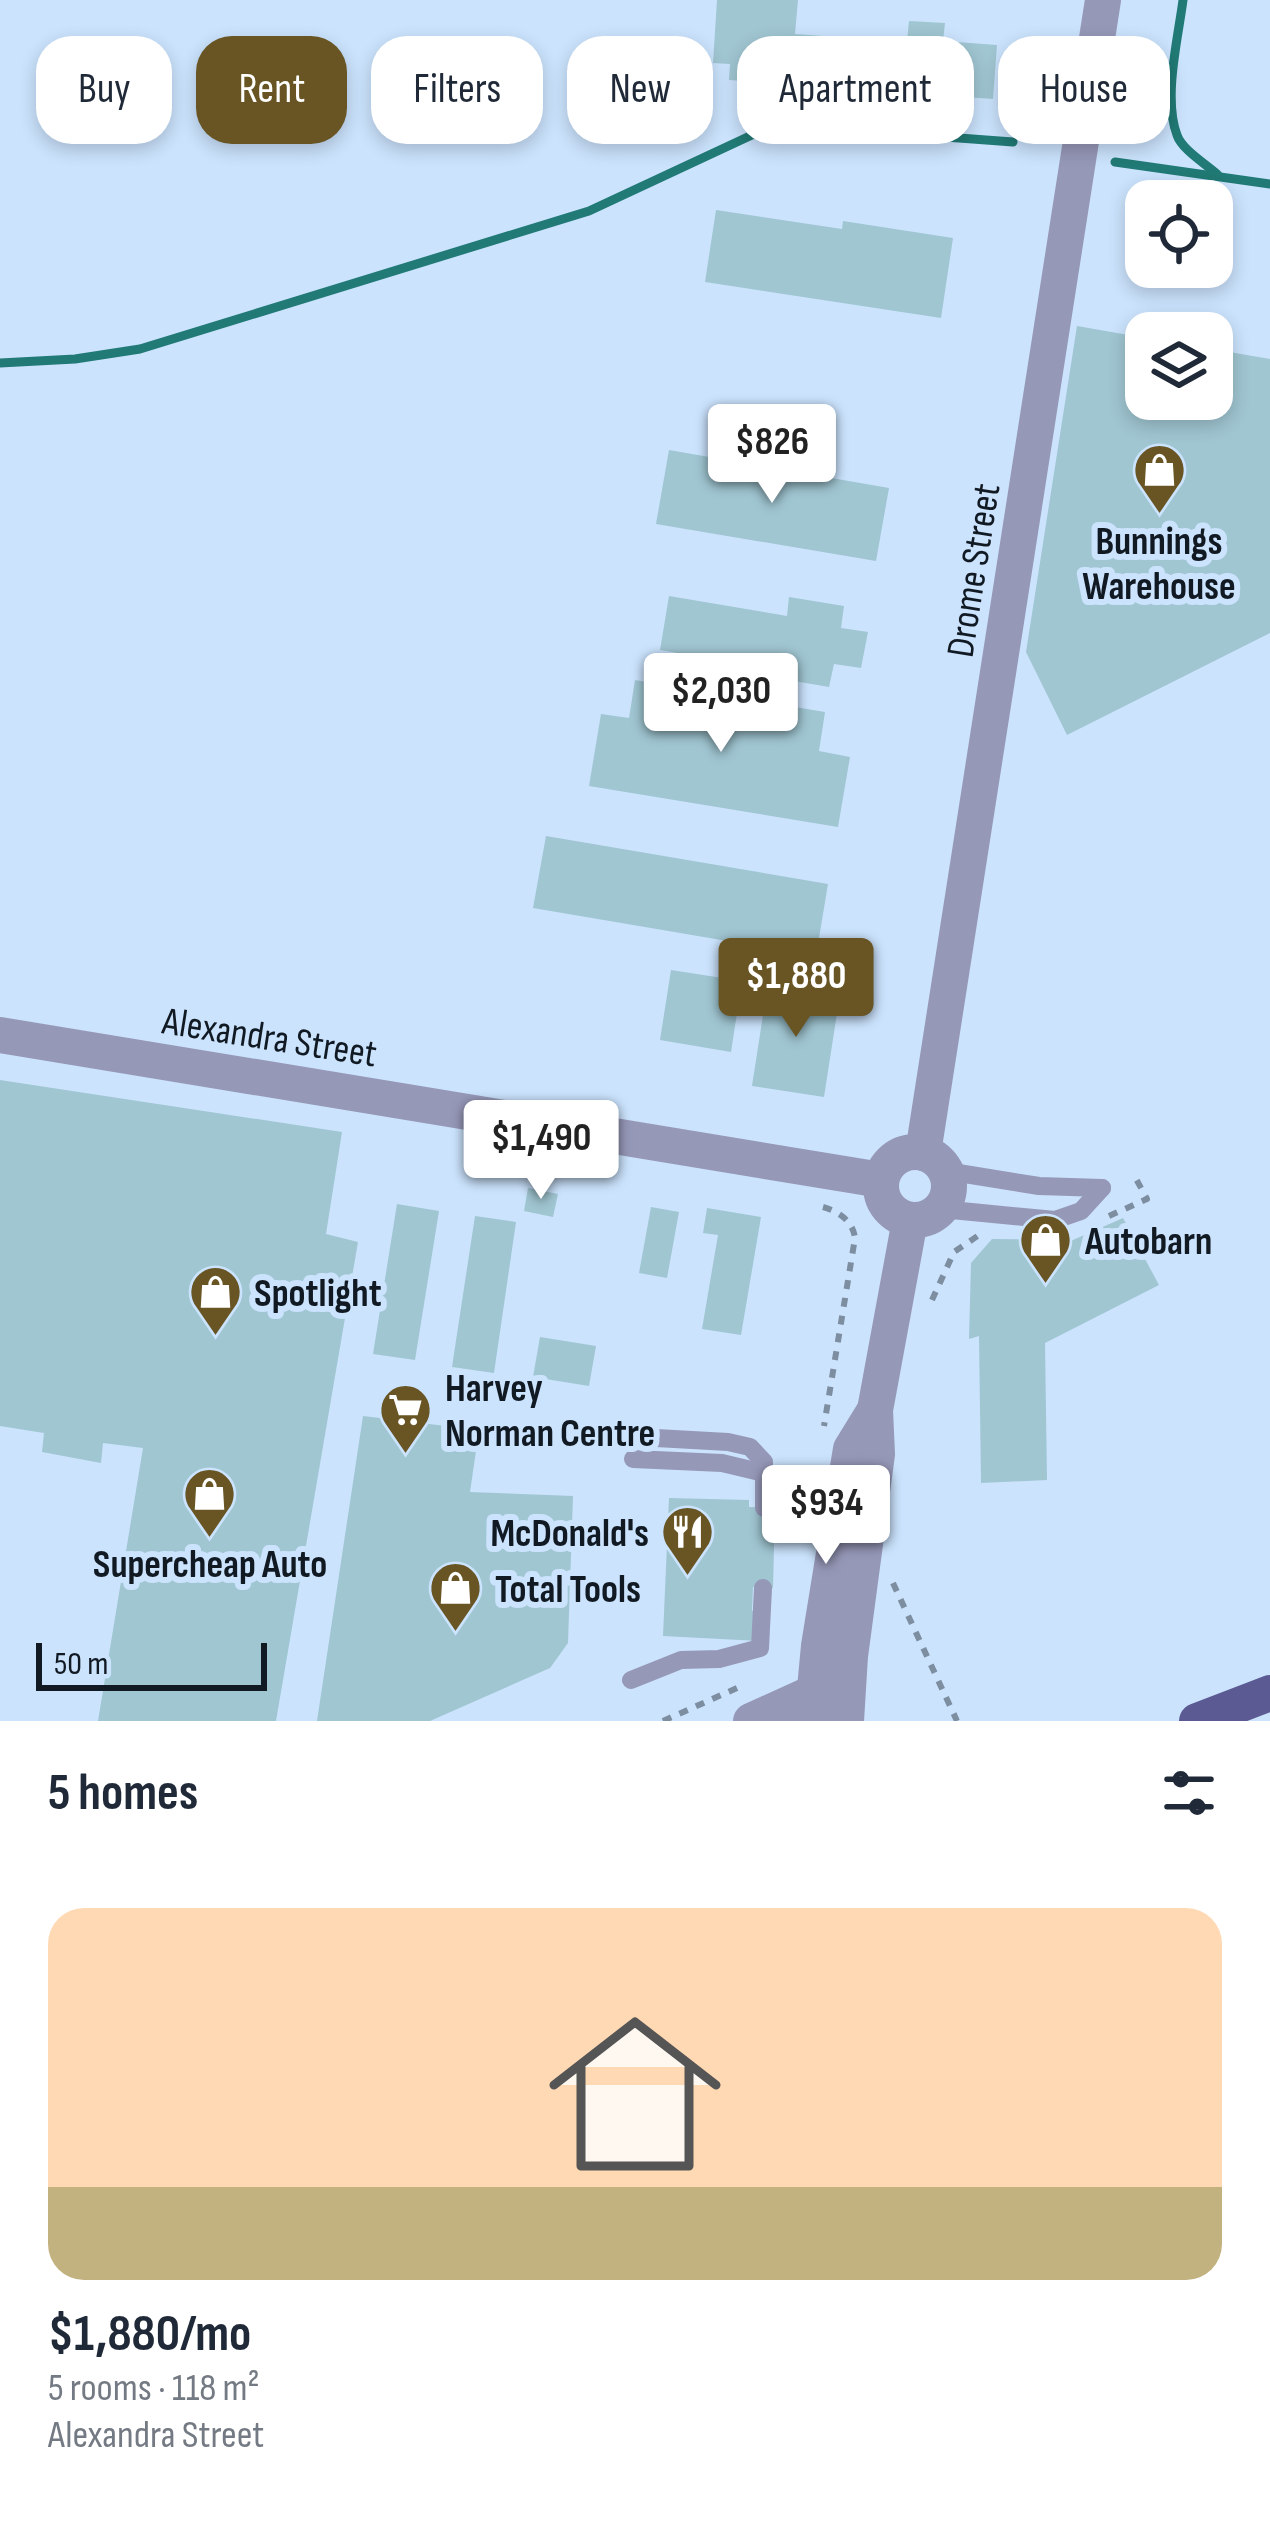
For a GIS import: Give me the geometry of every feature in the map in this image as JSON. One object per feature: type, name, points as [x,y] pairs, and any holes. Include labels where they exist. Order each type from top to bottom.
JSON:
[{"type":"main road","points":[[1197,1721],[1270,1693]]},
{"type":"street","name":"Drome Street","points":[[934,1162],[1103,0]]},
{"type":"street","name":"Alexandra Street","points":[[0,1035],[881,1180]]},
{"type":"street","points":[[814,1706],[819,1646],[851,1449],[875,1410],[926,1215],[948,1199],[950,1187],[934,1162],[901,1155],[881,1180],[884,1202],[891,1210],[926,1215]]},
{"type":"street","points":[[846,1721],[877,1454],[875,1410]]},
{"type":"street","points":[[814,1706],[828,1678],[835,1630],[857,1596]]},
{"type":"street","points":[[751,1721],[814,1706]]},
{"type":"lane","points":[[926,1215],[1055,1220],[1081,1211],[1102,1188],[1039,1186],[934,1162]]},
{"type":"lane","points":[[638,1437],[750,1447],[764,1462],[764,1508]]},
{"type":"lane","points":[[633,1459],[722,1463],[764,1473]]},
{"type":"lane","points":[[631,1680],[681,1660],[719,1659],[760,1648],[763,1588]]},
{"type":"path","points":[[1097,1220],[1148,1199],[1134,1175]]},
{"type":"path","points":[[815,1204],[849,1222],[855,1238],[821,1447]]},
{"type":"path","points":[[928,1307],[954,1252],[977,1236],[1000,1231]]},
{"type":"path","points":[[886,1568],[957,1721]]},
{"type":"building","points":[[717,0],[798,0],[795,34],[823,36],[737,36],[737,81],[729,80],[730,64],[713,63]]},
{"type":"building","points":[[909,21],[945,23],[944,36],[908,36]]},
{"type":"building","points":[[974,43],[997,45],[993,99],[974,98]]},
{"type":"building","points":[[716,210],[842,229],[843,221],[953,238],[941,318],[705,282]]},
{"type":"building","name":"Bunnings Warehouse","points":[[1077,326],[1125,334],[1125,420],[1233,420],[1233,353],[1270,359],[1270,633],[1067,735],[1026,652]]},
{"type":"building","points":[[669,450],[889,488],[876,561],[656,524]]},
{"type":"building","points":[[669,596],[787,616],[789,597],[844,606],[841,628],[868,632],[861,668],[834,664],[829,687],[695,664],[696,656],[660,650]]},
{"type":"building","points":[[635,680],[825,712],[819,751],[850,757],[838,827],[589,786],[601,714],[629,718]]},
{"type":"building","points":[[546,836],[828,884],[816,956],[533,908]]},
{"type":"building","points":[[671,970],[742,981],[731,1052],[660,1040]]},
{"type":"building","points":[[768,983],[840,994],[824,1097],[752,1086]]},
{"type":"building","points":[[0,1080],[342,1132],[326,1234],[358,1242],[276,1721],[98,1721],[143,1448],[103,1443],[101,1463],[42,1452],[44,1433],[0,1426]]},
{"type":"building","points":[[528,1188],[558,1194],[553,1217],[524,1211]]},
{"type":"building","points":[[397,1204],[439,1211],[415,1360],[373,1354]]},
{"type":"building","points":[[651,1207],[679,1212],[667,1278],[639,1273]]},
{"type":"building","points":[[707,1208],[761,1217],[741,1335],[702,1329],[718,1235],[703,1233]]},
{"type":"building","points":[[475,1216],[516,1222],[494,1373],[452,1367]]},
{"type":"building","points":[[1123,1218],[1159,1285],[1045,1343],[1047,1480],[981,1483],[979,1336],[969,1339],[971,1263],[992,1239],[1073,1240]]},
{"type":"building","points":[[540,1337],[596,1346],[589,1386],[533,1377]]},
{"type":"building","points":[[363,1416],[479,1430],[470,1492],[573,1496],[568,1643],[550,1668],[430,1721],[317,1721]]},
{"type":"building","points":[[669,1498],[749,1500],[749,1507],[775,1508],[773,1588],[753,1587],[752,1611],[759,1611],[759,1641],[663,1636]]},
{"type":"waterway","points":[[1183,0],[1173,68],[1173,120],[1184,146],[1218,175]]},
{"type":"waterway","points":[[0,363],[140,349],[589,211],[767,128],[797,126],[998,141]]},
{"type":"waterway","points":[[1115,162],[1270,184]]},
{"type":"place","name":"Bunnings Warehouse","points":[[1159,516]]},
{"type":"place","name":"Autobarn","points":[[1046,1286]]},
{"type":"place","name":"Spotlight","points":[[215,1338]]},
{"type":"place","name":"Harvey Norman Centre","points":[[406,1455]]},
{"type":"place","name":"Supercheap Auto","points":[[210,1539]]},
{"type":"place","name":"McDonald's","points":[[688,1578]]},
{"type":"place","name":"Total Tools","points":[[456,1634]]}]
